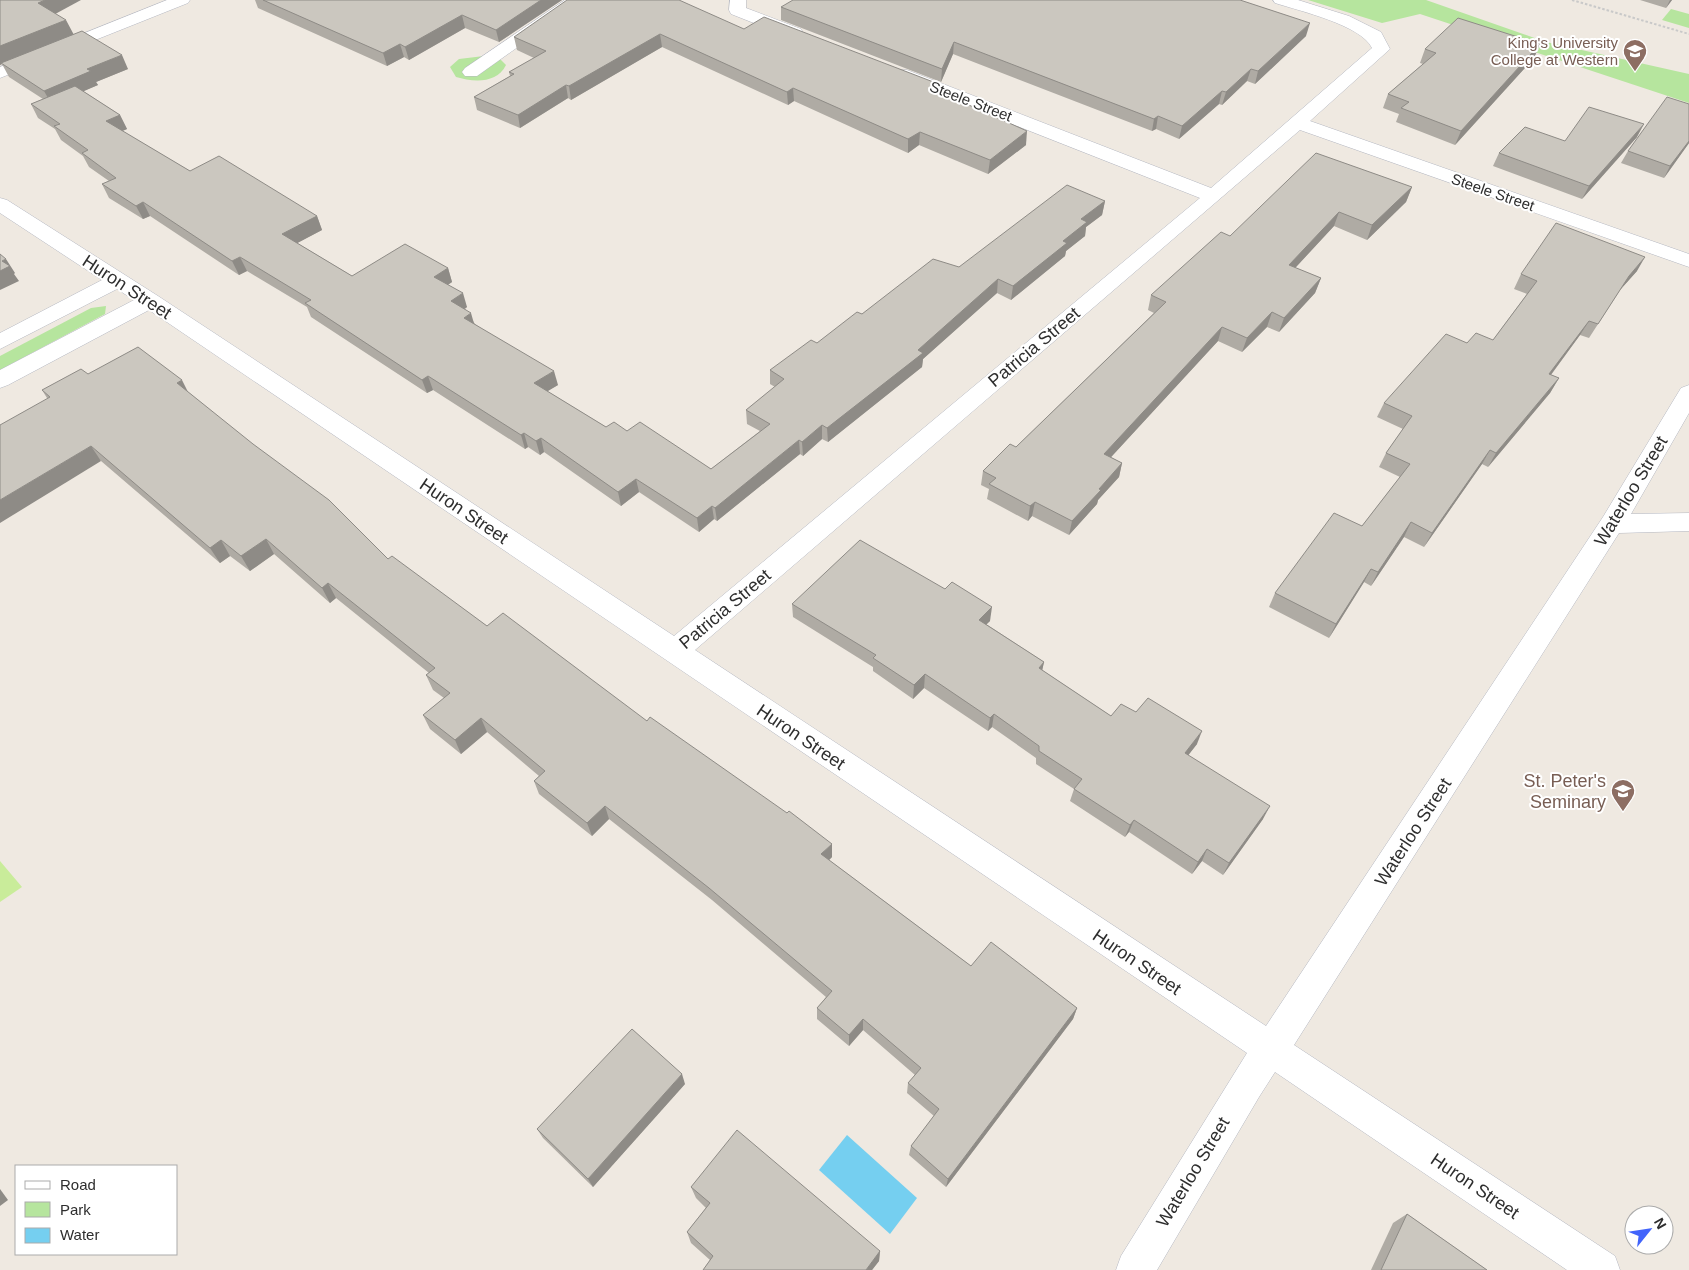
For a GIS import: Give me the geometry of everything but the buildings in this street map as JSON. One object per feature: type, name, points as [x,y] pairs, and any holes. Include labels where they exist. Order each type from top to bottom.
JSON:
[{"type":"street","points":[[0,74],[182,0]]},
{"type":"street","points":[[471,72],[576,0]]},
{"type":"street","points":[[738,0],[737,10],[810,38]]},
{"type":"street","name":"Patricia Street","points":[[674,652],[1214,196],[1381,49],[1375,36],[1344,20],[1281,0]]},
{"type":"street","name":"Steele Street","points":[[883,67],[1214,196]]},
{"type":"street","name":"Steele Street","points":[[1297,123],[1689,261]]},
{"type":"street","name":"Huron Street","points":[[0,204],[150,301],[1601,1270]]},
{"type":"street","points":[[0,342],[118,280]]},
{"type":"street","points":[[0,380],[150,301]]},
{"type":"street","name":"Waterloo Street","points":[[1135,1270],[1246,1084],[1612,524],[1689,393]]},
{"type":"street","points":[[1612,524],[1689,522]]},
{"type":"path","points":[[1572,0],[1689,34]]},
{"type":"green space","points":[[1308,0],[1426,0],[1546,42],[1689,74],[1689,103],[1420,14],[1382,23]]},
{"type":"green space","points":[[1671,9],[1689,14],[1689,28],[1662,20]]},
{"type":"green space","points":[[484,56],[500,59],[506,65],[497,76],[484,80],[470,80],[456,77],[450,67],[459,59]]},
{"type":"green space","points":[[106,306],[105,314],[0,370],[0,356],[91,308]]},
{"type":"green space","points":[[0,861],[22,887],[0,902]]},
{"type":"water","points":[[847,1135],[917,1198],[890,1234],[819,1170]]},
{"type":"place","name":"King's University College at Western","points":[[1635,72]]},
{"type":"place","name":"St. Peter's Seminary","points":[[1623,812]]}]
